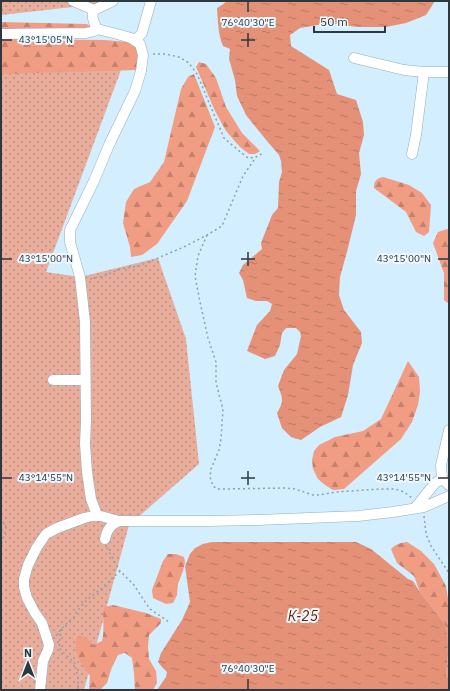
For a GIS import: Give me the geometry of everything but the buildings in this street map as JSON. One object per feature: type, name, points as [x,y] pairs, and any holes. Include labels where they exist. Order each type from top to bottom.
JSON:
[{"type":"street","points":[[73,1],[94,10]]},
{"type":"street","points":[[135,41],[142,33],[151,1]]},
{"type":"street","points":[[97,29],[92,15],[94,10],[109,2]]},
{"type":"street","points":[[1,34],[86,33],[97,29],[131,38],[140,44],[143,55],[141,71],[135,91],[70,230],[70,242],[80,277],[85,322],[85,444],[87,472],[91,499],[98,515]]},
{"type":"street","points":[[354,58],[404,70],[424,72],[447,69]]},
{"type":"street","points":[[412,154],[416,136],[424,72]]},
{"type":"street","points":[[52,380],[85,380]]},
{"type":"street","points":[[419,506],[434,483],[445,482],[441,465],[449,430]]},
{"type":"street","points":[[40,690],[43,661],[48,650],[48,645],[42,623],[27,598],[24,587],[24,579],[28,565],[37,547],[46,534],[57,528],[84,518],[98,515],[119,521],[214,521],[358,516],[393,512],[419,506],[449,496]]},
{"type":"street","points":[[105,539],[109,527],[119,521]]},
{"type":"path","points":[[143,55],[165,54],[179,57],[189,63],[197,74],[224,138],[248,158],[256,157],[263,153]]},
{"type":"path","points":[[80,282],[139,266],[184,247],[222,226],[244,176],[256,157]]},
{"type":"path","points":[[207,235],[198,256],[195,276],[208,338],[216,362],[216,383],[223,409],[219,450],[211,469],[210,477],[213,486],[217,489],[286,488],[295,489],[313,495],[379,489],[395,489],[404,492],[419,506],[426,534],[431,546],[449,573]]},
{"type":"path","points":[[1,518],[6,528],[1,545]]},
{"type":"path","points":[[105,539],[106,548],[120,571],[134,585],[150,609],[169,622]]},
{"type":"path","points":[[48,645],[61,629],[74,617],[77,611],[87,600],[120,571]]},
{"type":"path","points":[[61,629],[60,648],[74,662],[78,678],[78,690]]},
{"type":"shaded area","points":[[1,1],[111,1],[109,3],[1,15]]},
{"type":"shaded area","points":[[1,70],[121,70],[46,272],[80,277],[158,258],[186,339],[199,464],[129,525],[84,690],[1,690]]},
{"type":"green space","points":[[1,22],[87,24],[91,27],[91,31],[1,32]]},
{"type":"green space","points":[[1,39],[104,40],[128,42],[138,48],[138,70],[1,74]]},
{"type":"green space","points":[[199,62],[206,64],[216,78],[226,107],[242,133],[260,151],[255,154],[249,154],[240,147],[226,131],[215,111],[196,67]]},
{"type":"green space","points":[[194,74],[215,127],[187,201],[157,244],[142,255],[131,257],[130,247],[123,223],[126,202],[134,189],[150,182],[164,162],[181,89],[188,77]]},
{"type":"green space","points":[[383,177],[409,185],[422,193],[431,205],[429,232],[424,236],[416,232],[406,212],[374,188],[376,181]]},
{"type":"green space","points":[[447,229],[449,230],[449,304],[444,300],[444,273],[433,243],[438,232]]},
{"type":"green space","points":[[408,361],[419,377],[420,392],[418,405],[412,422],[401,439],[344,489],[333,490],[318,479],[313,469],[312,460],[314,451],[319,445],[335,437],[363,431],[381,419]]},
{"type":"green space","points":[[407,542],[421,551],[434,564],[446,586],[449,605],[449,678],[446,676],[448,655],[445,624],[420,592],[414,576],[397,563],[391,549],[398,544]]},
{"type":"green space","points":[[168,554],[176,554],[184,557],[185,562],[178,584],[177,595],[173,603],[166,604],[153,598],[152,590],[163,561]]},
{"type":"green space","points":[[113,605],[146,613],[161,619],[161,623],[149,635],[149,659],[156,671],[157,683],[153,690],[135,690],[132,658],[125,653],[118,655],[107,683],[100,690],[89,689],[90,676],[78,657],[75,646],[76,641],[78,636],[87,638],[93,645],[102,641],[104,607]]},
{"type":"water","points":[[227,1],[435,1],[426,15],[406,23],[386,27],[357,27],[330,23],[300,28],[290,35],[291,46],[329,70],[337,94],[356,100],[363,122],[364,135],[359,153],[361,174],[356,191],[356,215],[340,277],[339,295],[344,310],[361,332],[362,343],[353,365],[348,395],[341,417],[320,427],[301,440],[291,437],[282,428],[277,413],[281,406],[282,400],[278,386],[284,370],[297,354],[301,336],[300,332],[296,328],[286,328],[282,333],[280,345],[275,356],[265,359],[247,351],[257,325],[270,311],[272,304],[267,301],[256,301],[247,298],[243,280],[239,273],[243,265],[262,249],[261,243],[272,215],[278,208],[279,182],[282,172],[279,155],[246,115],[237,96],[235,80],[229,59],[230,49],[223,46],[218,27],[217,8]]},
{"type":"water","name":"К-25","points":[[212,542],[356,542],[371,549],[408,579],[413,581],[445,624],[448,655],[446,676],[449,678],[449,688],[447,690],[157,690],[166,677],[167,672],[158,662],[161,653],[182,620],[190,602],[185,566],[190,554],[195,548]]}]
